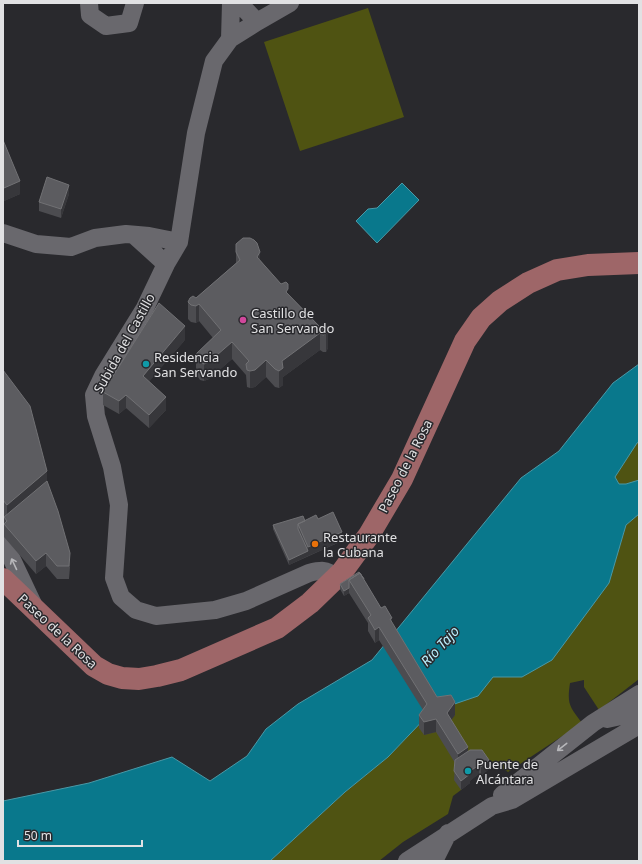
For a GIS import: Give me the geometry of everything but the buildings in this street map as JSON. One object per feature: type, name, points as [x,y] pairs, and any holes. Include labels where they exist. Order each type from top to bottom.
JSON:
[{"type":"main road","name":"Paseo de la Rosa","points":[[3,579],[94,666],[108,674],[122,678],[139,679],[181,670],[277,628],[310,603],[342,572],[369,535],[402,479],[465,341],[481,318],[500,301],[528,283],[557,270],[588,266],[639,263]]},
{"type":"street","points":[[89,3],[90,15],[106,26],[129,23],[135,3]]},
{"type":"street","points":[[230,39],[231,3]]},
{"type":"street","points":[[239,3],[257,22]]},
{"type":"street","points":[[3,233],[36,244],[71,247],[102,237],[126,234],[149,236],[179,242],[196,133],[214,61],[230,39],[290,3]]},
{"type":"street","points":[[134,235],[166,264]]},
{"type":"street","name":"Subida del Castillo","points":[[179,242],[166,264],[145,308],[103,376],[94,395],[96,416],[112,467],[119,505],[114,578],[121,597],[136,610],[156,616],[215,610],[246,601],[281,584],[319,570],[329,572],[336,577]]},
{"type":"street","points":[[3,544],[7,549],[36,611]]},
{"type":"street","points":[[492,806],[499,797],[593,723],[639,694]]},
{"type":"street","points":[[593,723],[637,713]]},
{"type":"street","points":[[406,861],[449,832],[492,806],[512,800],[605,745],[637,713]]},
{"type":"street","points":[[434,861],[449,832]]},
{"type":"shaded area","points":[[368,8],[404,117],[300,151],[264,42]]},
{"type":"shaded area","points":[[637,442],[639,442],[639,480],[626,484],[619,484],[615,477]]},
{"type":"shaded area","points":[[639,514],[639,679],[599,710],[584,687],[584,680],[570,683],[570,704],[574,713],[582,723],[508,772],[490,760],[482,759],[461,790],[453,796],[448,814],[403,842],[379,861],[270,861],[345,792],[388,757],[431,712],[478,696],[493,676],[522,677],[619,549],[626,525]]},
{"type":"water","points":[[402,183],[419,200],[377,243],[356,221],[368,209],[377,208]]},
{"type":"water","name":"Río Tajo","points":[[639,364],[639,442],[615,477],[619,484],[626,484],[639,480],[639,514],[626,525],[609,583],[552,660],[522,677],[493,677],[478,696],[431,712],[388,757],[345,792],[270,861],[3,861],[3,801],[89,783],[172,757],[210,781],[247,756],[266,729],[298,704],[372,660],[521,478],[559,451],[613,383]]},
{"type":"place","name":"Castillo de San Servando","points":[[243,320]]},
{"type":"place","name":"Residencia San Servando","points":[[146,364]]},
{"type":"place","name":"Restaurante la Cubana","points":[[315,544]]},
{"type":"place","name":"Puente de Alcántara","points":[[468,771]]}]
